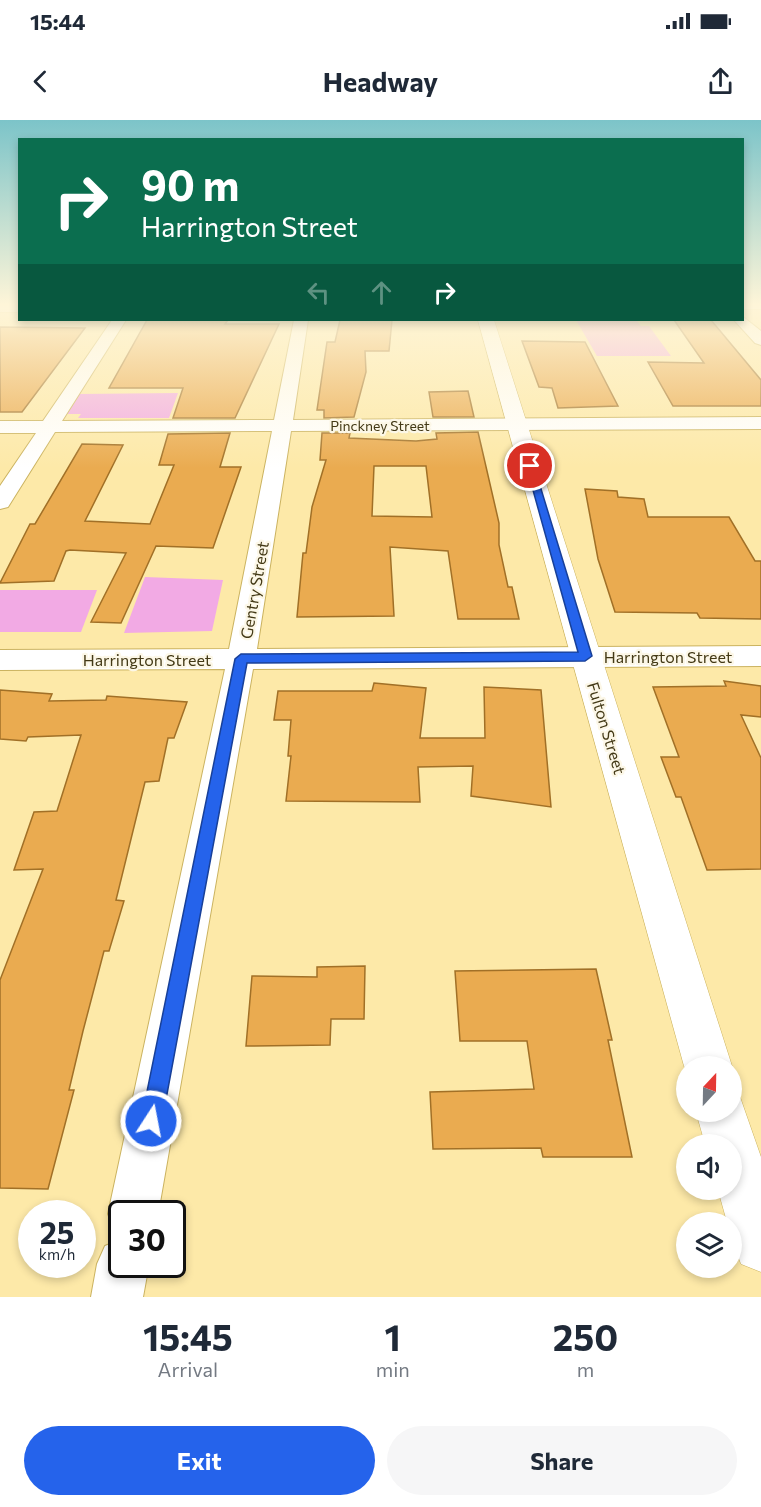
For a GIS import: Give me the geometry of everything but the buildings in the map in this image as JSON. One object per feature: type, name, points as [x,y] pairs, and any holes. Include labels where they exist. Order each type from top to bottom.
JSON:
[{"type":"street","points":[[0,502],[93,359]]},
{"type":"street","name":"Gentry Street","points":[[136,1200],[241,659],[294,359]]},
{"type":"street","name":"Fulton Street","points":[[498,359],[705,1056]]},
{"type":"street","name":"Pinckney Street","points":[[0,427],[761,423]]},
{"type":"street","name":"Harrington Street","points":[[0,660],[761,656]]},
{"type":"street","points":[[742,1180],[761,1244]]},
{"type":"street","points":[[117,1297],[120,1278]]},
{"type":"shaded area","points":[[178,393],[169,418],[78,418],[81,414],[67,414],[79,394]]},
{"type":"shaded area","points":[[145,577],[223,580],[212,631],[124,633]]},
{"type":"shaded area","points":[[0,590],[97,590],[81,632],[0,632]]},
{"type":"route","points":[[151,1121],[241,659],[585,656],[530,466]]}]
